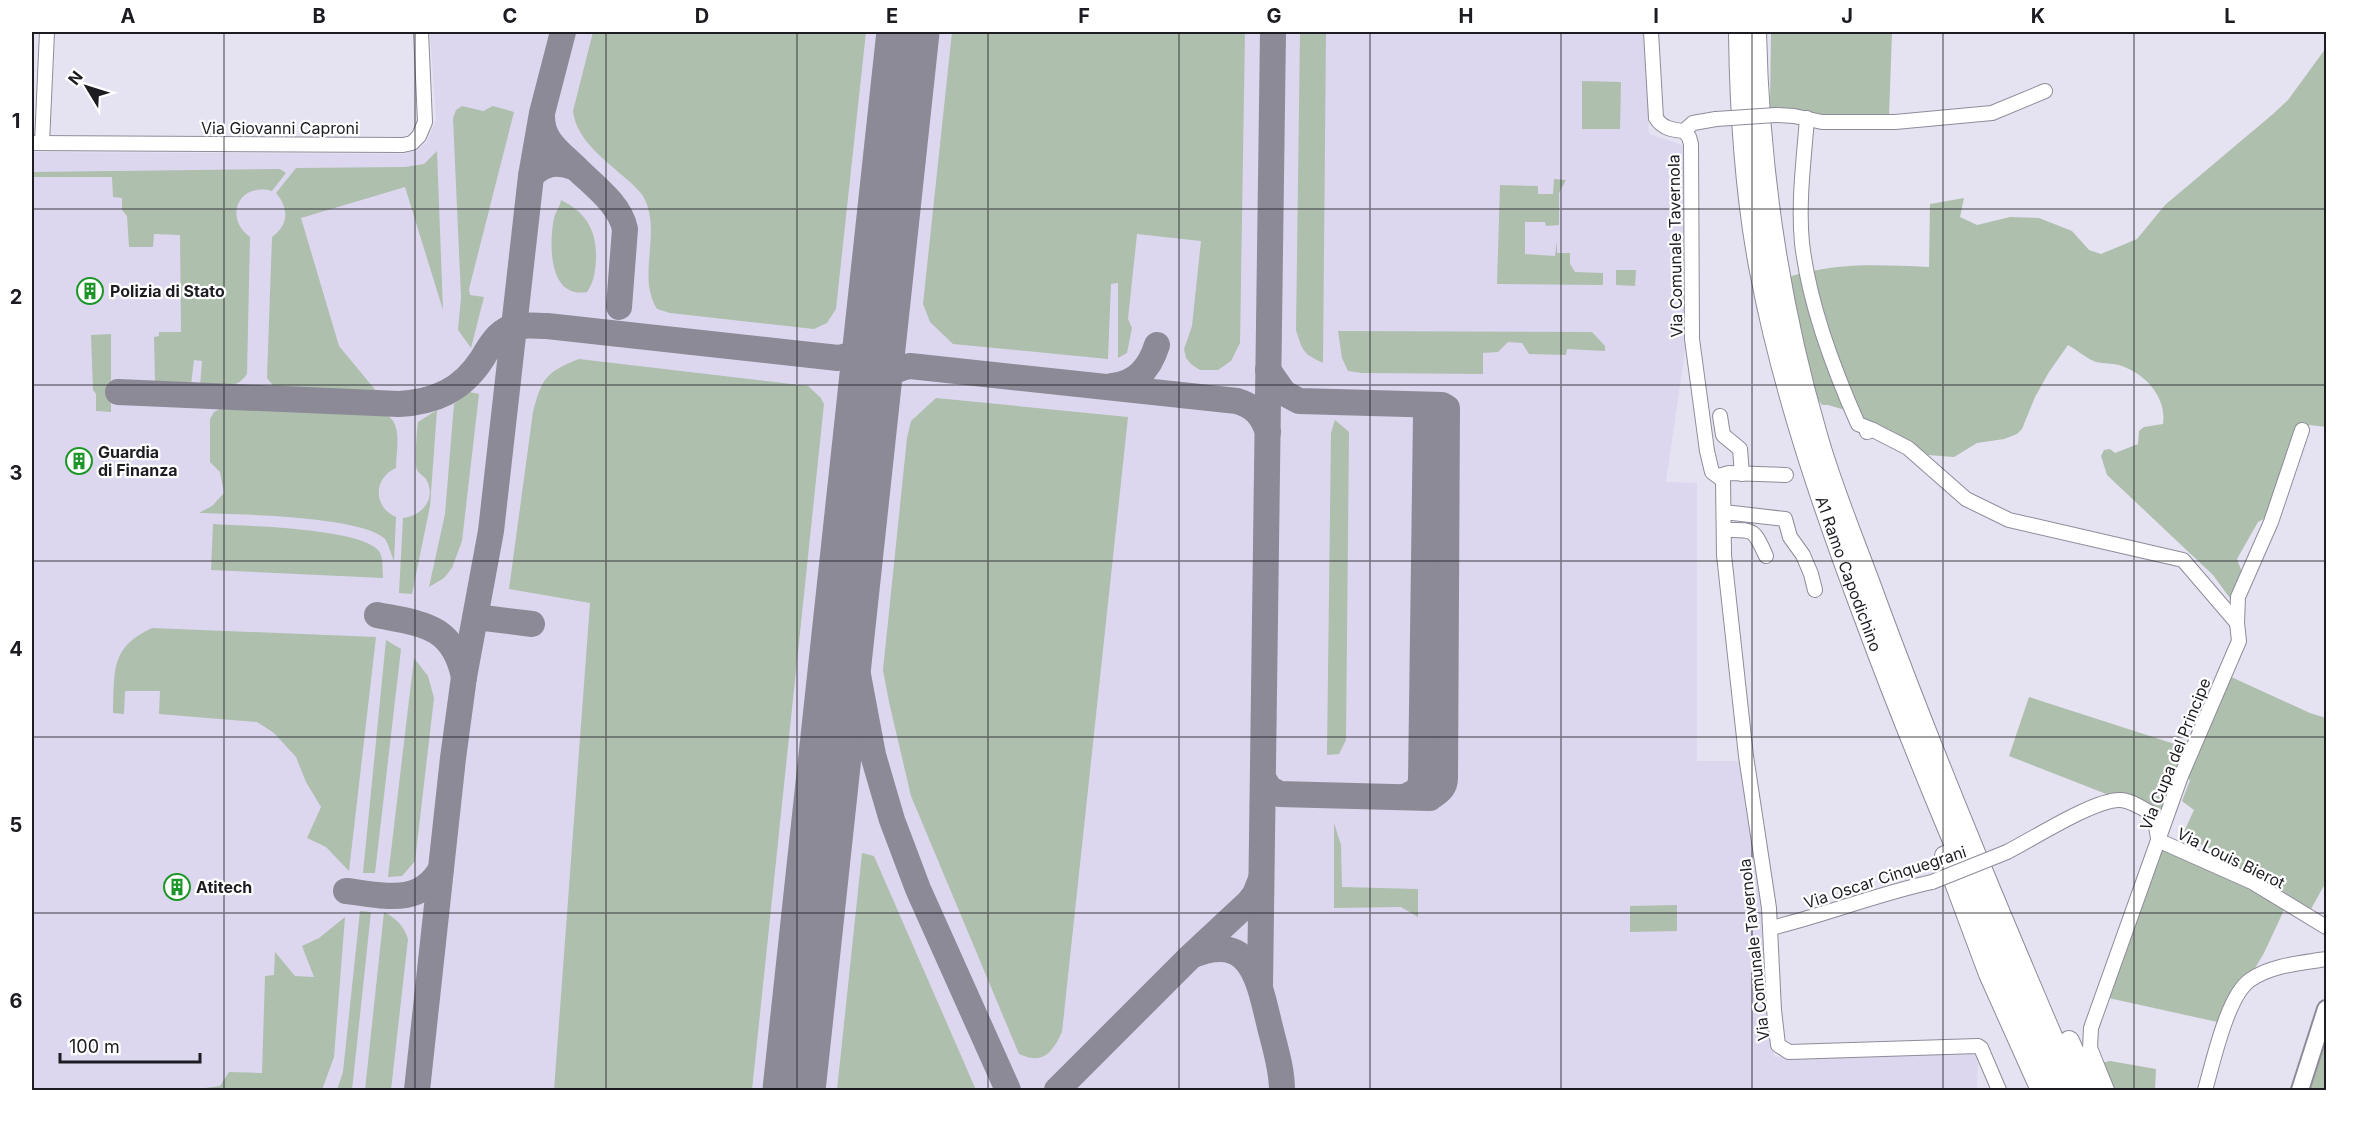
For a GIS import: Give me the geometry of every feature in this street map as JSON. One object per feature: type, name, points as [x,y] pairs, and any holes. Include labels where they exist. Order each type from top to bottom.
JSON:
[{"type":"highway","name":"A1 Ramo Capodichino","points":[[1739,32],[1746,177],[1759,270],[1790,403],[1833,534],[1925,775],[2059,1090]]},
{"type":"highway","name":"A1 Ramo Capodichino","points":[[1755,32],[1760,107],[1777,258],[1790,325],[1817,435],[1904,677],[1960,821],[2076,1090]]},
{"type":"highway","points":[[1925,775],[1930,811],[1960,897],[1989,974],[2041,1090]]},
{"type":"highway","points":[[1960,821],[1978,848],[2014,918],[2091,1090]]},
{"type":"main road","points":[[2300,1090],[2326,1009]]},
{"type":"street","points":[[37,143],[47,32]]},
{"type":"street","name":"Via Giovanni Caproni","points":[[37,143],[403,145],[412,143],[419,136],[425,122],[421,32]]},
{"type":"street","name":"Via Comunale Tavernola","points":[[1651,32],[1656,118],[1667,128],[1684,130],[1691,144],[1692,339],[1707,451],[1712,472],[1723,480],[1724,555],[1746,756],[1771,928],[1777,1040],[1781,1049],[1789,1052],[1978,1046],[1981,1048],[1999,1090]]},
{"type":"street","points":[[1684,130],[1693,123],[1716,119],[1776,115],[1822,122],[1895,122],[1992,113],[2045,91]]},
{"type":"street","points":[[1807,118],[1802,180],[1802,241],[1806,269],[1834,370],[1858,424],[1908,448],[1966,499],[2009,520],[2183,560],[2236,623]]},
{"type":"street","points":[[1720,416],[1723,435],[1740,449],[1742,474]]},
{"type":"street","name":"Via Cupa del Principe","points":[[2108,1090],[2090,1048],[2089,1036],[2181,776],[2239,640],[2236,623],[2238,597],[2271,522],[2302,430]]},
{"type":"street","points":[[1719,476],[1729,473],[1786,475]]},
{"type":"street","points":[[1724,512],[1785,519],[1790,537],[1807,564],[1815,590]]},
{"type":"street","points":[[1724,530],[1746,529],[1757,536],[1766,556]]},
{"type":"street","name":"Via Louis Bierot","points":[[2007,852],[2063,821],[2114,800],[2123,800],[2154,815],[2158,838],[2162,842],[2252,882],[2326,927]]},
{"type":"street","name":"Via Oscar Cinquegrani","points":[[1771,928],[1885,893],[1932,882],[2007,852]]},
{"type":"street","points":[[2205,1090],[2232,1005],[2249,980],[2272,969],[2326,958]]},
{"type":"shaded area","points":[[430,32],[1644,32],[1649,134],[1685,146],[1685,350],[1666,482],[1697,483],[1697,761],[1742,761],[1767,916],[1774,1057],[1978,1050],[1977,1090],[32,1090],[32,152],[403,154],[415,151],[426,143],[436,121]]},
{"type":"green space","points":[[593,32],[866,32],[836,309],[827,323],[814,329],[670,313],[657,309],[651,296],[649,282],[651,224],[643,196],[595,151],[575,122],[573,111]]},
{"type":"green space","points":[[952,32],[1245,32],[1240,343],[1231,361],[1218,370],[1200,370],[1186,358],[1184,349],[1192,326],[1201,241],[1137,234],[1128,319],[1132,328],[1127,353],[1118,358],[1118,283],[1111,284],[1108,359],[953,344],[930,322],[923,304]]},
{"type":"green space","points":[[1300,32],[1326,32],[1323,363],[1304,351],[1296,330]]},
{"type":"green space","points":[[1771,32],[1892,32],[1889,117],[1826,116],[1770,108]]},
{"type":"green space","points":[[2326,48],[2326,427],[2310,425],[2298,428],[2281,509],[2258,522],[2237,559],[2248,588],[2242,604],[2229,597],[2213,575],[2107,475],[2101,456],[2104,450],[2110,449],[2115,453],[2138,444],[2139,431],[2144,427],[2163,424],[2158,396],[2145,380],[2129,369],[2116,364],[2096,362],[2068,345],[2049,372],[2035,397],[2022,429],[2017,434],[2004,439],[1977,443],[1954,457],[1928,455],[1893,432],[1845,410],[1822,405],[1814,394],[1788,277],[1841,267],[1875,265],[1929,267],[1930,204],[1964,198],[1960,217],[1977,225],[2010,217],[2039,218],[2072,231],[2089,250],[2101,254],[2137,239],[2165,205],[2288,100]]},
{"type":"green space","points":[[1582,81],[1621,82],[1620,129],[1582,129]]},
{"type":"green space","points":[[462,106],[483,111],[493,106],[514,112],[469,289],[470,295],[484,297],[471,348],[458,330],[461,297],[453,118],[456,110]]},
{"type":"green space","points":[[437,151],[443,310],[405,187],[301,218],[339,346],[377,392],[275,388],[267,378],[272,237],[282,227],[285,216],[285,210],[276,193],[296,168],[405,167],[424,164]]},
{"type":"green space","points":[[280,169],[286,173],[272,191],[260,190],[243,196],[236,211],[237,220],[250,237],[247,374],[238,383],[220,387],[200,386],[202,361],[194,360],[191,385],[155,383],[154,337],[159,336],[159,332],[181,332],[180,235],[154,234],[153,247],[129,247],[127,216],[122,210],[122,198],[113,197],[112,177],[32,177],[32,172]]},
{"type":"green space","points":[[1554,179],[1566,180],[1559,193],[1559,225],[1546,226],[1545,222],[1525,222],[1525,254],[1555,256],[1557,241],[1557,253],[1570,253],[1570,264],[1575,272],[1603,273],[1603,285],[1497,284],[1500,185],[1538,186],[1538,194],[1553,194]]},
{"type":"green space","points":[[561,200],[584,217],[595,240],[595,273],[587,292],[574,292],[565,287],[554,267],[552,229]]},
{"type":"green space","points":[[1616,270],[1636,270],[1635,286],[1616,285]]},
{"type":"green space","points":[[1338,331],[1592,332],[1605,346],[1605,351],[1567,349],[1566,355],[1529,354],[1522,343],[1508,342],[1498,352],[1483,353],[1483,374],[1362,373],[1348,371],[1342,358]]},
{"type":"green space","points":[[111,334],[111,412],[96,411],[91,335]]},
{"type":"green space","points":[[579,359],[808,386],[824,404],[752,1090],[554,1090],[590,603],[509,589],[536,400],[543,384],[552,373]]},
{"type":"green space","points":[[469,392],[479,394],[462,541],[452,568],[444,578],[429,587],[445,514],[454,404]]},
{"type":"green space","points":[[936,398],[1128,417],[1062,1032],[1050,1051],[1041,1057],[1034,1058],[1019,1054],[911,796],[883,670],[907,438],[911,421]]},
{"type":"green space","points":[[222,408],[387,415],[392,419],[397,432],[396,468],[383,478],[379,492],[383,507],[396,517],[394,561],[385,539],[372,531],[352,525],[297,518],[199,513],[212,506],[224,493],[220,472],[210,462],[210,419],[214,412]]},
{"type":"green space","points":[[437,410],[430,506],[412,594],[399,593],[403,518],[410,517],[421,510],[426,505],[430,494],[427,481],[416,467],[418,422]]},
{"type":"green space","points":[[1335,420],[1349,432],[1346,740],[1339,754],[1327,755],[1331,433]]},
{"type":"green space","points":[[213,524],[300,529],[348,537],[378,550],[382,560],[383,578],[211,570]]},
{"type":"green space","points":[[152,628],[376,637],[349,871],[326,847],[307,838],[321,807],[306,782],[296,757],[274,733],[257,722],[159,714],[160,691],[125,691],[124,714],[113,713],[115,673],[121,653],[128,644]]},
{"type":"green space","points":[[386,640],[401,649],[375,873],[363,873]]},
{"type":"green space","points":[[414,658],[428,676],[434,698],[415,861],[402,876],[388,877]]},
{"type":"green space","points":[[2229,676],[2326,718],[2326,882],[2311,909],[2265,880],[2223,861],[2225,855],[2182,836],[2194,810],[2182,801],[2190,780],[2184,776]]},
{"type":"green space","points":[[2029,697],[2187,748],[2161,813],[2146,804],[2114,797],[2009,756]]},
{"type":"green space","points":[[1334,823],[1341,845],[1342,887],[1418,889],[1418,917],[1401,907],[1334,908]]},
{"type":"green space","points":[[2161,849],[2247,886],[2285,908],[2264,953],[2222,1023],[2104,997]]},
{"type":"green space","points":[[862,853],[874,856],[976,1090],[837,1090]]},
{"type":"green space","points":[[1677,905],[1677,931],[1630,932],[1630,906]]},
{"type":"green space","points":[[360,911],[371,912],[352,1090],[337,1090],[343,1072]]},
{"type":"green space","points":[[384,912],[399,923],[408,939],[391,1090],[365,1090]]},
{"type":"green space","points":[[345,917],[334,1057],[322,1090],[205,1090],[205,1088],[220,1086],[229,1072],[262,1073],[265,976],[274,975],[275,952],[295,976],[314,977],[302,946],[319,938]]},
{"type":"green space","points":[[2326,1038],[2326,1090],[2309,1090]]},
{"type":"green space","points":[[2110,1061],[2156,1069],[2155,1090],[2113,1090],[2101,1063]]},
{"type":"taxiway","points":[[417,1090],[453,758],[464,677],[491,531],[531,176],[542,113],[563,32]]},
{"type":"taxiway","points":[[1260,985],[1273,32]]},
{"type":"taxiway","points":[[531,176],[546,165],[563,164],[576,168],[549,139],[545,133],[542,117]]},
{"type":"taxiway","points":[[576,168],[612,203],[625,229],[619,307]]},
{"type":"taxiway","points":[[118,392],[412,403],[436,397],[466,379],[497,337],[505,330],[519,326],[547,326],[838,358],[862,348],[870,339],[876,326]]},
{"type":"taxiway","points":[[1112,386],[1129,382],[1141,373],[1151,360],[1157,345]]},
{"type":"taxiway","points":[[868,400],[885,377],[896,370],[910,366],[1237,401],[1257,412],[1268,432]]},
{"type":"taxiway","points":[[1263,778],[1269,788],[1279,794],[1430,798],[1442,788],[1445,782],[1447,408],[1442,405],[1299,401],[1284,393],[1268,370]]},
{"type":"taxiway","points":[[1405,797],[1417,791],[1421,782],[1426,415],[1422,406]]},
{"type":"taxiway","points":[[846,611],[873,755],[892,820],[918,889],[1008,1090]]},
{"type":"taxiway","points":[[377,615],[422,625],[444,637],[459,660],[464,677]]},
{"type":"taxiway","points":[[476,617],[532,624]]},
{"type":"taxiway","points":[[346,891],[387,896],[411,894],[432,881],[441,869]]},
{"type":"taxiway","points":[[1057,1090],[1190,957],[1249,902],[1261,879]]},
{"type":"taxiway","points":[[1193,955],[1213,949],[1229,950],[1241,956],[1250,966],[1262,994],[1278,1058],[1282,1090]]},
{"type":"runway","points":[[794,1090],[908,32]]},
{"type":"place","name":"Polizia di Stato","points":[[90,291]]},
{"type":"place","name":"Guardia di Finanza","points":[[79,461]]},
{"type":"place","name":"Atitech","points":[[177,887]]}]
